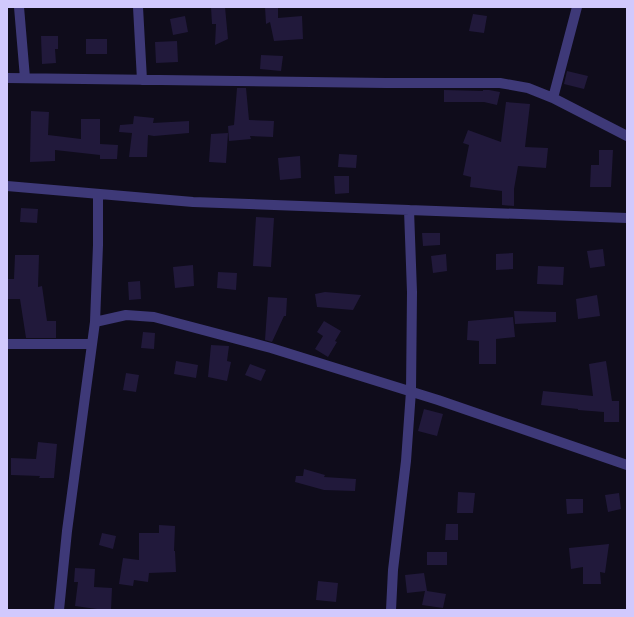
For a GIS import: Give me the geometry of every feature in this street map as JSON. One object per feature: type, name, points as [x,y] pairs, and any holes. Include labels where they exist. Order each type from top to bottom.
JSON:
[{"type":"street","points":[[19,7],[25,78]]},
{"type":"street","points":[[138,7],[142,80]]},
{"type":"street","points":[[553,98],[577,7]]},
{"type":"street","points":[[7,78],[386,83],[500,82],[528,88],[553,98],[627,136]]},
{"type":"street","points":[[7,186],[193,202],[627,218]]},
{"type":"street","points":[[59,610],[67,531],[95,322],[98,194]]},
{"type":"street","points":[[390,610],[393,570],[406,461],[411,391],[412,292],[410,210]]},
{"type":"street","points":[[95,322],[126,315],[154,317],[270,348],[411,391],[627,465]]},
{"type":"street","points":[[7,344],[92,344]]},
{"type":"building","points":[[211,7],[225,7],[228,39],[215,45],[216,24],[212,24]]},
{"type":"building","points":[[265,7],[278,7],[278,18],[302,16],[303,39],[274,41],[270,22],[266,24]]},
{"type":"building","points":[[473,14],[487,16],[484,33],[469,31]]},
{"type":"building","points":[[185,16],[188,32],[173,35],[170,19]]},
{"type":"building","points":[[41,36],[58,36],[58,49],[55,49],[56,63],[42,64]]},
{"type":"building","points":[[86,39],[107,39],[107,54],[86,54]]},
{"type":"building","points":[[177,41],[178,62],[156,63],[155,42]]},
{"type":"building","points":[[261,55],[283,56],[281,71],[260,69]]},
{"type":"building","points":[[567,71],[588,76],[584,89],[564,84]]},
{"type":"building","points":[[237,88],[246,88],[249,120],[274,121],[273,137],[250,136],[251,139],[229,141],[228,126],[234,125]]},
{"type":"building","points":[[444,90],[489,90],[500,92],[497,105],[484,102],[444,102]]},
{"type":"building","points":[[506,102],[530,104],[525,147],[548,148],[546,168],[518,166],[514,189],[514,206],[502,205],[502,191],[470,187],[471,177],[463,175],[469,145],[463,143],[468,130],[501,142]]},
{"type":"building","points":[[31,111],[49,112],[48,135],[81,139],[81,119],[100,119],[100,155],[55,150],[55,161],[30,162]]},
{"type":"building","points":[[134,116],[154,118],[153,123],[189,121],[189,133],[154,136],[148,135],[147,157],[129,157],[132,133],[119,132],[120,125],[133,124]]},
{"type":"building","points":[[228,133],[226,163],[209,162],[211,134]]},
{"type":"building","points":[[100,144],[118,145],[117,159],[100,159]]},
{"type":"building","points":[[599,150],[613,150],[611,187],[590,187],[591,165],[599,165]]},
{"type":"building","points":[[339,154],[357,155],[356,168],[338,167]]},
{"type":"building","points":[[300,156],[301,178],[280,180],[278,158]]},
{"type":"building","points":[[334,176],[349,176],[349,193],[335,194]]},
{"type":"building","points":[[21,208],[38,209],[37,223],[20,222]]},
{"type":"building","points":[[256,217],[274,218],[271,267],[253,266]]},
{"type":"building","points":[[422,233],[440,233],[440,245],[423,246]]},
{"type":"building","points":[[603,249],[605,266],[590,268],[587,251]]},
{"type":"building","points":[[513,253],[513,269],[496,270],[496,254]]},
{"type":"building","points":[[446,254],[447,271],[433,273],[431,256]]},
{"type":"building","points":[[15,255],[39,255],[38,287],[42,286],[47,321],[56,321],[56,338],[26,338],[20,299],[7,299],[7,279],[14,279]]},
{"type":"building","points":[[193,265],[194,286],[175,288],[173,267]]},
{"type":"building","points":[[538,266],[564,267],[563,285],[537,284]]},
{"type":"building","points":[[218,272],[237,273],[236,290],[217,288]]},
{"type":"building","points":[[140,281],[141,299],[129,300],[128,282]]},
{"type":"building","points":[[325,292],[361,295],[353,310],[317,307],[315,294]]},
{"type":"building","points":[[597,295],[600,316],[578,319],[576,299]]},
{"type":"building","points":[[268,297],[287,298],[286,316],[284,316],[272,342],[265,340]]},
{"type":"building","points":[[514,311],[556,312],[556,322],[515,324]]},
{"type":"building","points":[[513,317],[515,337],[496,339],[496,364],[479,364],[479,341],[467,340],[468,321]]},
{"type":"building","points":[[324,321],[341,331],[335,341],[337,342],[328,357],[315,349],[323,336],[317,332]]},
{"type":"building","points":[[143,332],[155,333],[154,349],[141,348]]},
{"type":"building","points":[[211,345],[229,346],[227,361],[231,362],[227,381],[208,377]]},
{"type":"building","points":[[176,361],[198,365],[196,378],[174,374]]},
{"type":"building","points":[[606,361],[612,401],[619,401],[619,422],[604,422],[604,412],[541,405],[543,391],[593,396],[589,364]]},
{"type":"building","points":[[250,364],[266,370],[261,381],[245,375]]},
{"type":"building","points":[[126,373],[139,375],[136,392],[123,390]]},
{"type":"building","points":[[424,409],[443,414],[437,436],[418,431]]},
{"type":"building","points":[[38,442],[57,444],[54,478],[11,475],[11,458],[36,459]]},
{"type":"building","points":[[304,469],[325,475],[324,477],[356,479],[355,491],[324,490],[295,482],[296,476],[303,476]]},
{"type":"building","points":[[458,492],[475,493],[473,513],[457,513]]},
{"type":"building","points":[[619,493],[621,509],[608,512],[605,495]]},
{"type":"building","points":[[566,499],[583,499],[583,513],[567,514]]},
{"type":"building","points":[[446,524],[458,524],[458,540],[445,540]]},
{"type":"building","points":[[159,525],[175,526],[174,551],[176,572],[149,573],[148,582],[134,580],[133,586],[119,584],[123,558],[139,560],[139,533],[159,533]]},
{"type":"building","points":[[102,533],[116,536],[113,549],[99,545]]},
{"type":"building","points":[[609,544],[605,573],[600,572],[601,584],[583,584],[583,567],[571,569],[569,548]]},
{"type":"building","points":[[427,552],[447,552],[447,565],[427,565]]},
{"type":"building","points":[[75,568],[95,569],[94,587],[112,588],[111,610],[75,606],[78,582],[74,582]]},
{"type":"building","points":[[424,573],[427,591],[446,594],[443,608],[422,605],[425,591],[407,593],[405,575]]},
{"type":"building","points":[[318,581],[338,583],[336,602],[316,600]]}]
